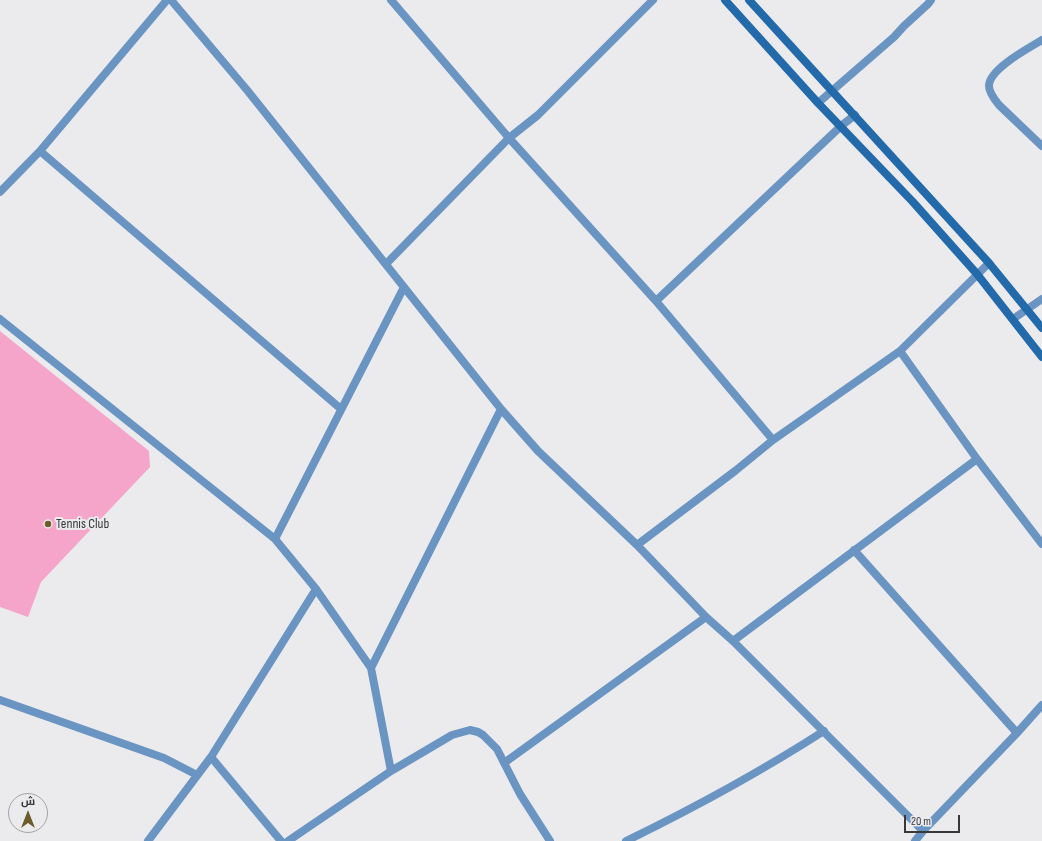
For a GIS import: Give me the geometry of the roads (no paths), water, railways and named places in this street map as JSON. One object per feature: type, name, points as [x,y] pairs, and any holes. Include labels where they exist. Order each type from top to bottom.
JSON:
[{"type":"street","points":[[0,192],[40,151],[167,0]]},
{"type":"street","points":[[171,0],[248,90],[501,410],[538,451],[637,545],[706,617],[733,641],[923,831]]},
{"type":"street","points":[[391,0],[509,138],[656,301],[774,440]]},
{"type":"street","points":[[386,264],[509,138],[538,115],[653,0]]},
{"type":"street","points":[[725,0],[818,103],[842,126],[913,202],[977,274],[1042,357]]},
{"type":"street","points":[[749,0],[989,263],[1042,328]]},
{"type":"street","points":[[818,103],[894,37],[928,4],[930,0]]},
{"type":"street","points":[[1042,40],[1007,62],[996,72],[990,81],[989,86],[999,105],[1042,146]]},
{"type":"street","points":[[656,301],[855,115]]},
{"type":"street","points":[[40,151],[341,409]]},
{"type":"street","points":[[637,545],[774,440],[900,351],[989,263]]},
{"type":"street","points":[[275,539],[404,287]]},
{"type":"street","points":[[1013,320],[1042,299]]},
{"type":"street","points":[[0,319],[275,539],[316,589],[371,668],[391,771]]},
{"type":"street","points":[[900,351],[977,459],[1042,544]]},
{"type":"street","points":[[371,668],[501,410]]},
{"type":"street","points":[[733,641],[977,459]]},
{"type":"street","points":[[854,550],[1017,733]]},
{"type":"street","points":[[148,841],[211,757],[316,589]]},
{"type":"street","points":[[504,763],[706,617]]},
{"type":"street","points":[[0,700],[164,758],[197,775]]},
{"type":"street","points":[[915,841],[1042,705]]},
{"type":"street","points":[[288,841],[391,771],[452,735],[470,730],[478,732],[490,741],[497,749],[520,794],[550,841]]},
{"type":"street","points":[[626,841],[689,809],[785,756],[824,731]]},
{"type":"street","points":[[211,757],[281,841]]},
{"type":"place","name":"Tennis Club","points":[[48,524]]}]
